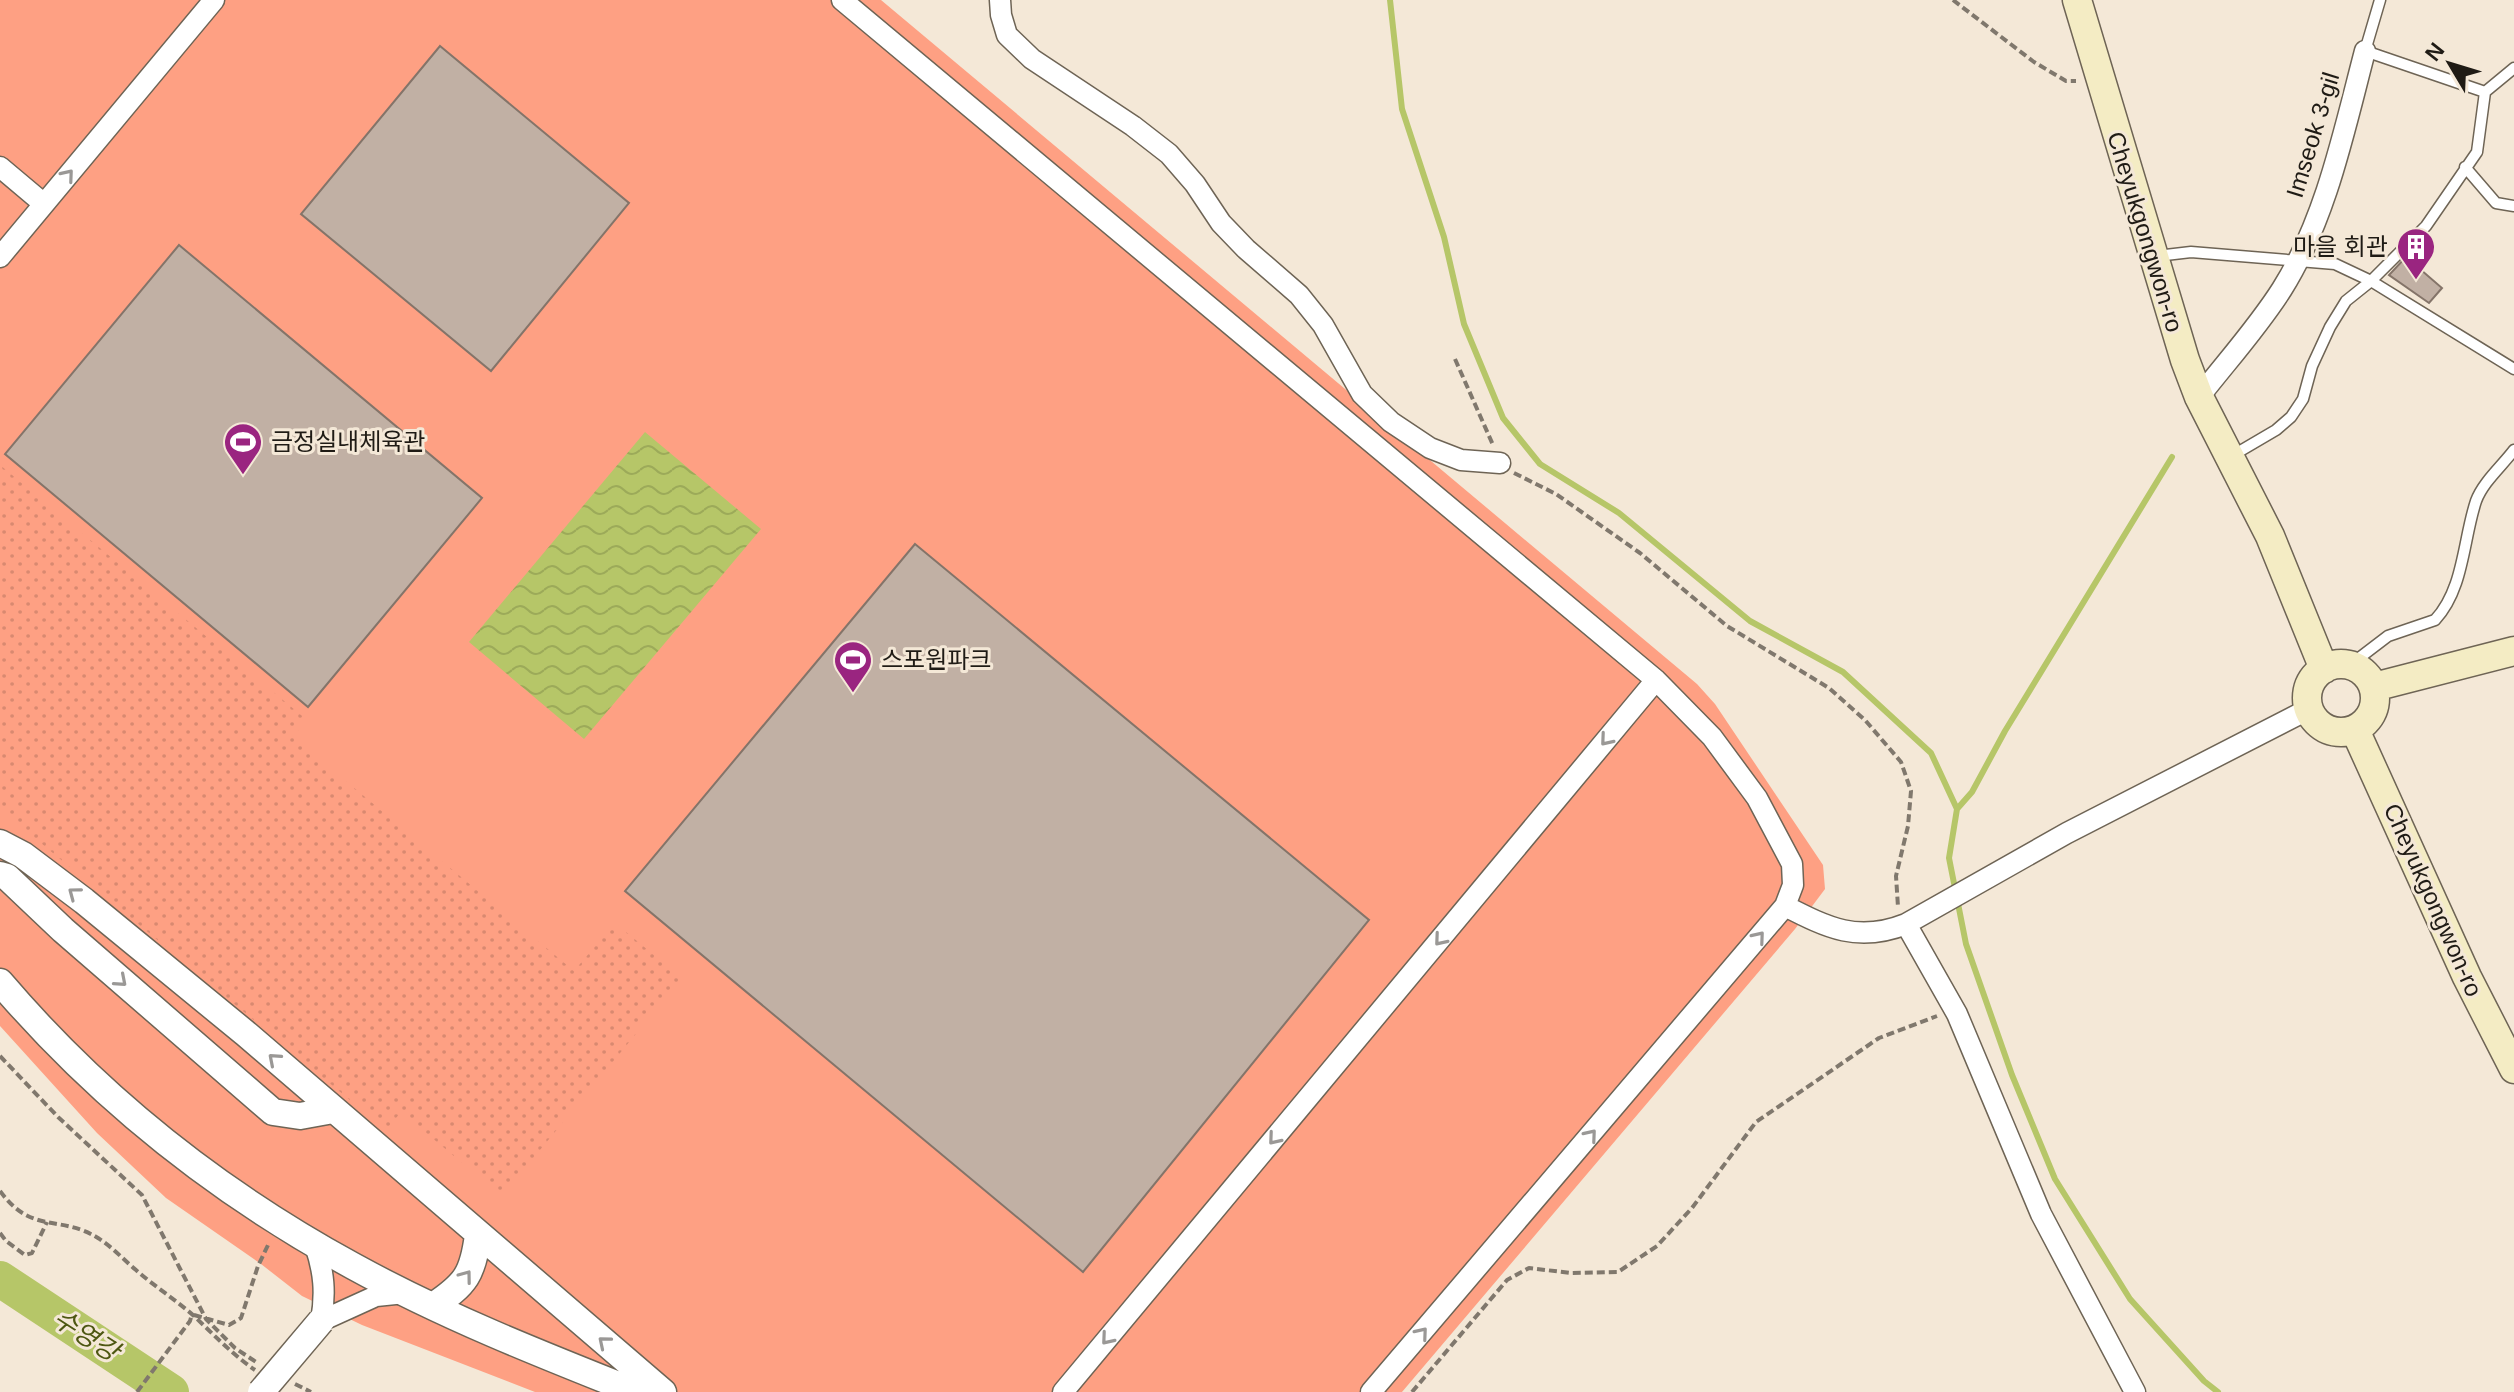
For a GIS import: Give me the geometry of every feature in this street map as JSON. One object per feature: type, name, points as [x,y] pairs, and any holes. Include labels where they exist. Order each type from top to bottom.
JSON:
[{"type":"main road","name":"Cheyukgongwon-ro","points":[[2077,0],[2172,323],[2199,397],[2337,667]]},
{"type":"main road","points":[[2374,687],[2514,651]]},
{"type":"main road","points":[[2337,667],[2365,673],[2374,687],[2376,697],[2371,717],[2355,730],[2339,733],[2324,728],[2309,709],[2309,686],[2337,667]]},
{"type":"main road","name":"Cheyukgongwon-ro","points":[[2355,730],[2467,977],[2514,1069]]},
{"type":"street","points":[[0,257],[214,0]]},
{"type":"street","points":[[842,0],[1656,680],[1712,737],[1757,798],[1792,864],[1793,885],[1785,906],[1371,1392]]},
{"type":"street","points":[[1000,0],[1007,35],[1032,59],[1169,154],[1195,184],[1221,223],[1299,295],[1323,325],[1362,394],[1371,404],[1391,422],[1430,448],[1461,460],[1500,463]]},
{"type":"street","name":"Imseok 3-gil","points":[[2199,397],[2267,310],[2297,260],[2337,160],[2365,51]]},
{"type":"street","points":[[0,167],[44,204]]},
{"type":"street","points":[[1063,1392],[1656,680]]},
{"type":"street","points":[[1785,906],[1829,929],[1863,934],[1886,932],[2067,833],[2309,709]]},
{"type":"street","points":[[0,843],[23,855],[84,901],[245,1033],[663,1392]]},
{"type":"street","points":[[0,875],[7,877],[63,930],[273,1112],[300,1116],[333,1110]]},
{"type":"street","points":[[1911,921],[1952,1005],[2041,1214],[2135,1392]]},
{"type":"street","points":[[0,982],[67,1055],[143,1124],[178,1153],[315,1245],[406,1293],[506,1340],[636,1392]]},
{"type":"street","points":[[433,1306],[453,1293],[474,1266],[478,1235]]},
{"type":"street","points":[[315,1245],[323,1269],[326,1293],[321,1321]]},
{"type":"street","points":[[269,1384],[321,1321],[376,1296],[406,1293]]},
{"type":"lane","name":"Imseok 3-gil","points":[[2365,51],[2380,0]]},
{"type":"lane","points":[[2365,51],[2485,92]]},
{"type":"lane","points":[[2229,458],[2276,430],[2291,417],[2303,399],[2312,366],[2330,327],[2354,292],[2371,281],[2426,226],[2477,152],[2485,92],[2514,68]]},
{"type":"lane","points":[[2465,167],[2496,203],[2514,206]]},
{"type":"lane","points":[[2153,257],[2191,252],[2335,264],[2371,281],[2514,369]]},
{"type":"lane","points":[[2337,667],[2388,636],[2430,622],[2440,615],[2459,571],[2477,497],[2514,450]]},
{"type":"path","points":[[1953,0],[2034,62],[2066,81],[2100,81]]},
{"type":"path","points":[[1455,359],[1500,463],[1507,470],[1556,494],[1628,545],[1727,626],[1829,688],[1865,720],[1901,762],[1911,791],[1908,826],[1896,876],[1896,904],[1911,921]]},
{"type":"path","points":[[1412,1392],[1507,1280],[1529,1268],[1571,1273],[1618,1272],[1657,1246],[1692,1208],[1756,1122],[1879,1038],[1936,1017],[1952,1005]]},
{"type":"path","points":[[0,1056],[58,1117],[142,1195],[206,1319],[235,1348],[257,1362]]},
{"type":"path","points":[[0,1191],[11,1207],[31,1219],[78,1228],[98,1238],[192,1314],[269,1384],[296,1392]]},
{"type":"path","points":[[0,1233],[25,1255],[32,1253],[47,1222]]},
{"type":"path","points":[[192,1314],[229,1325],[241,1318],[258,1266],[272,1238]]},
{"type":"path","points":[[137,1392],[192,1314]]},
{"type":"path","points":[[289,1381],[311,1392]]},
{"type":"shaded area","name":"스포원파크","points":[[0,0],[881,0],[1697,684],[1715,704],[1823,865],[1825,889],[1795,929],[1402,1392],[535,1392],[362,1325],[302,1296],[166,1198],[97,1133],[0,1026]]},
{"type":"shaded area","points":[[0,465],[307,720],[293,737],[574,971],[615,923],[682,978],[502,1196],[401,1112],[386,1130],[0,809]]},
{"type":"water","points":[[645,432],[761,529],[584,739],[469,642]]},
{"type":"building","points":[[440,46],[629,203],[491,371],[301,214]]},
{"type":"building","name":"금정실내체육관","points":[[179,245],[482,498],[308,707],[5,454]]},
{"type":"building","name":"마을 회관","points":[[2406,257],[2442,288],[2429,303],[2389,275]]},
{"type":"building","points":[[915,544],[1369,920],[1083,1272],[625,891]]},
{"type":"waterway","points":[[1390,0],[1402,109],[1444,237],[1464,324],[1503,418],[1540,464],[1619,513],[1750,621],[1843,672],[1931,753],[1957,809],[1949,858],[1966,944],[2012,1075],[2055,1179],[2130,1299],[2204,1381],[2218,1392]]},
{"type":"waterway","points":[[1957,809],[1972,792],[2005,731],[2172,457]]},
{"type":"waterway","name":"수영강","points":[[0,1279],[171,1392]]},
{"type":"place","name":"마을 회관","points":[[2416,281]]},
{"type":"place","name":"금정실내체육관","points":[[243,476]]},
{"type":"place","name":"스포원파크","points":[[853,694]]}]
